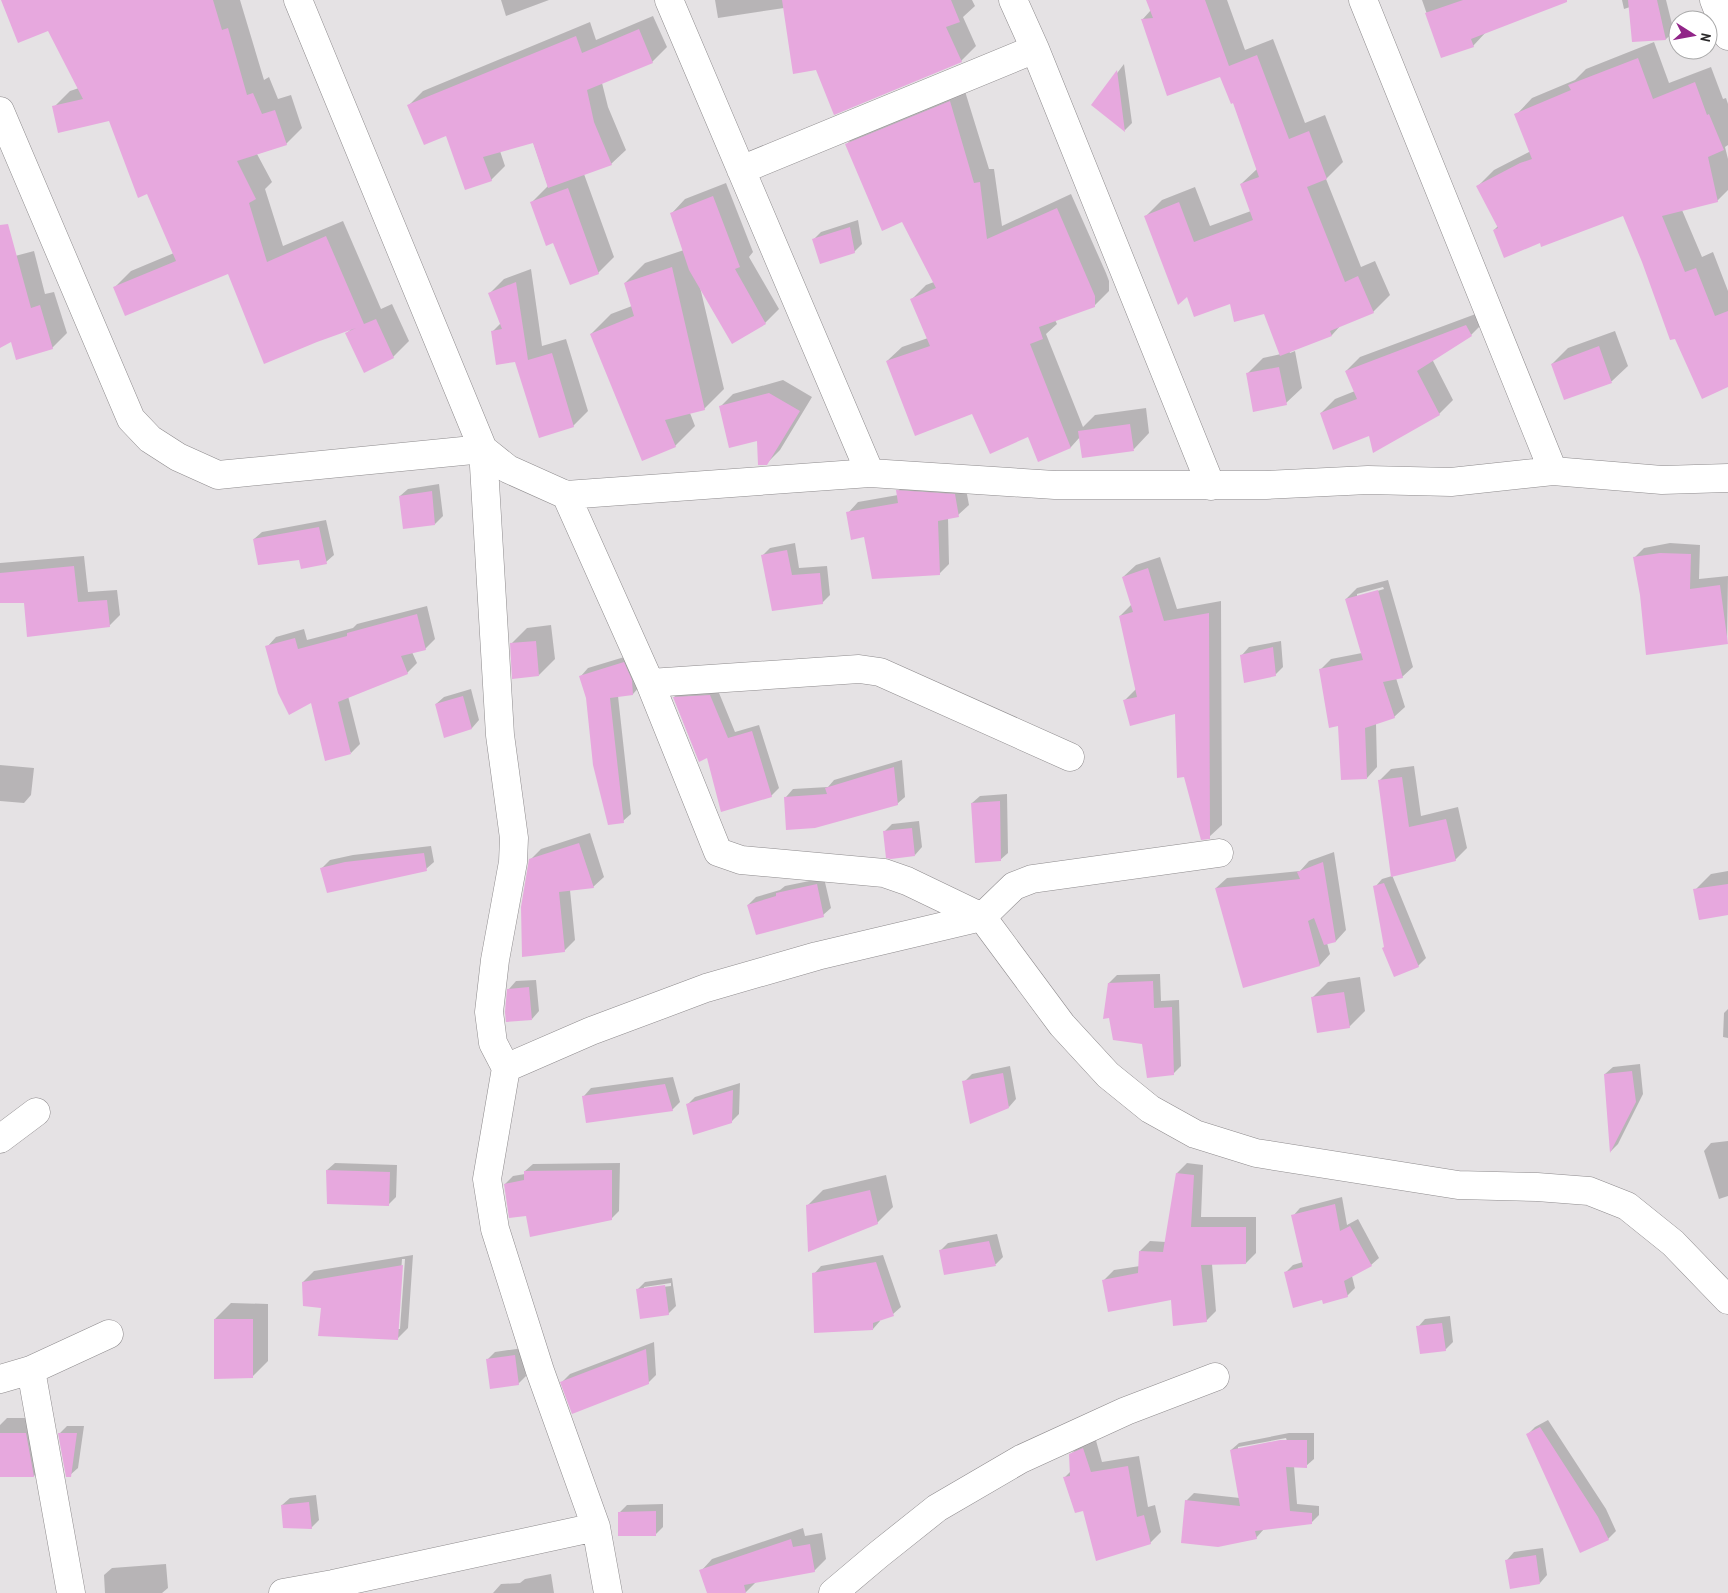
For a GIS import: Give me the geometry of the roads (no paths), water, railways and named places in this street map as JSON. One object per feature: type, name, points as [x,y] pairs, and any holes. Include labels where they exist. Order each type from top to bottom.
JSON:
[{"type":"street","points":[[298,0],[483,449],[500,735],[514,838],[489,1012],[493,1043],[506,1068],[487,1179],[495,1229],[540,1371],[596,1528],[608,1593]]},
{"type":"street","points":[[669,0],[870,473]]},
{"type":"street","points":[[1013,0],[1035,49],[1210,486]]},
{"type":"street","points":[[1363,0],[1553,471]]},
{"type":"street","points":[[1714,0],[1728,36]]},
{"type":"street","points":[[741,170],[1035,49]]},
{"type":"street","points":[[0,111],[131,419],[150,439],[178,457],[218,475],[483,449],[508,468],[566,495],[870,473],[1055,485],[1210,486],[1368,480],[1451,482],[1553,471],[1662,480],[1728,478]]},
{"type":"street","points":[[566,495],[650,683],[718,852],[740,860],[884,872],[982,917],[1062,1025],[1108,1075],[1150,1108],[1195,1134],[1256,1153],[1458,1185],[1537,1187],[1589,1191],[1628,1206],[1673,1243],[1728,1300]]},
{"type":"street","points":[[650,683],[859,669],[880,672],[1070,757]]},
{"type":"street","points":[[506,1068],[591,1031],[706,988],[817,956],[982,917],[1014,886],[1032,879],[1219,853]]},
{"type":"street","points":[[0,1139],[36,1112]]},
{"type":"street","points":[[0,1379],[31,1370],[109,1334]]},
{"type":"street","points":[[31,1370],[71,1593]]},
{"type":"street","points":[[833,1593],[878,1554],[937,1508],[1013,1464],[1126,1411],[1215,1378]]},
{"type":"street","points":[[283,1593],[596,1528]]}]
